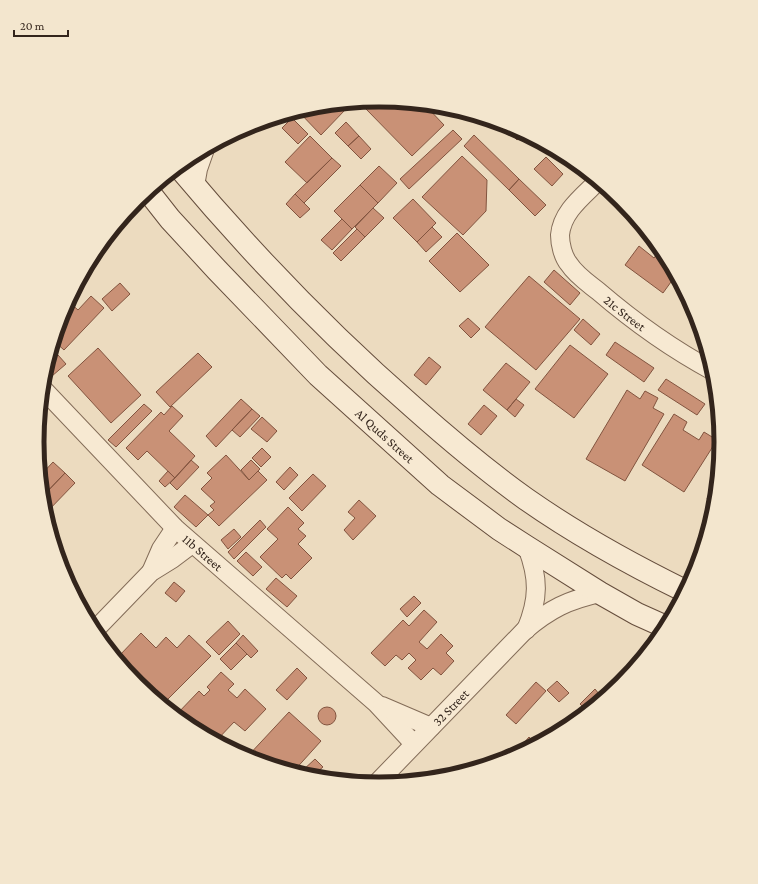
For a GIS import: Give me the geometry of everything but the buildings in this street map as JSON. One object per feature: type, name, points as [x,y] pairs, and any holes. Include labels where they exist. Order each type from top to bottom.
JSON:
[{"type":"main road","points":[[182,171],[245,243],[294,295],[387,385],[466,454],[526,499],[594,543],[680,588]]},
{"type":"main road","name":"Al Quds Street","points":[[152,196],[170,219],[211,264],[323,380],[440,485],[499,529],[527,547],[600,593],[637,614],[660,624]]},
{"type":"street","points":[[195,186],[202,158]]},
{"type":"street","name":"21c Street","points":[[594,185],[570,210],[563,225],[560,236],[562,250],[568,263],[576,273],[614,305],[644,327],[706,366]]},
{"type":"street","name":"11b Street","points":[[48,394],[175,528],[376,703],[414,744]]},
{"type":"street","points":[[151,572],[161,549],[175,528]]},
{"type":"street","points":[[99,626],[151,572],[192,544]]},
{"type":"street","name":"32 Street","points":[[525,630],[532,614],[536,598],[536,580],[533,564],[527,547]]},
{"type":"street","name":"32 Street","points":[[383,777],[525,630],[542,616],[560,605],[580,597],[600,593]]},
{"type":"street","name":"11b Street","points":[[376,703],[431,727]]}]
